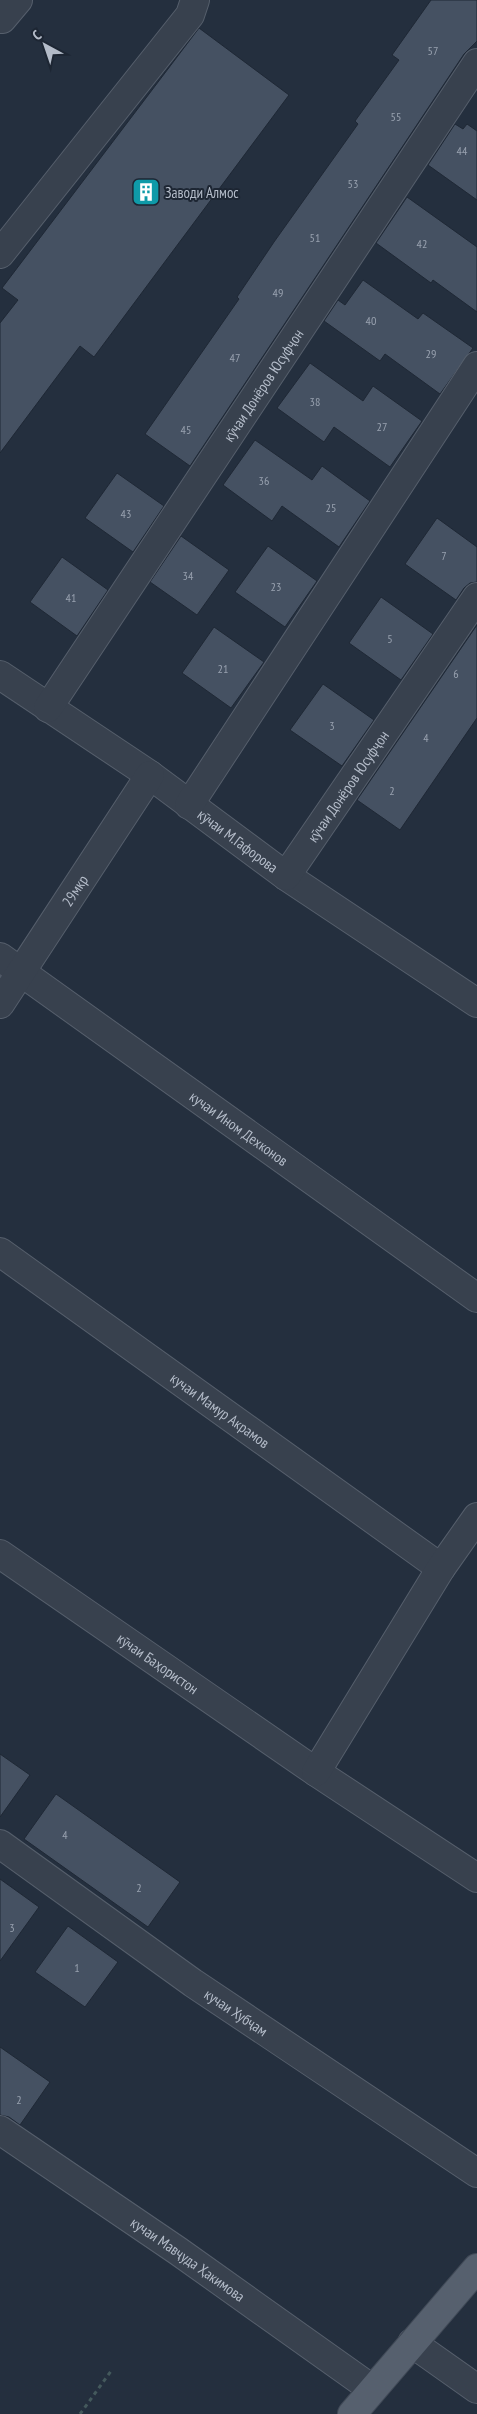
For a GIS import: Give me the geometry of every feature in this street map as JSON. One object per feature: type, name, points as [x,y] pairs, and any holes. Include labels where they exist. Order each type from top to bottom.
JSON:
[{"type":"main road","points":[[352,2414],[477,2268]]},
{"type":"street","points":[[0,254],[190,15],[195,0]]},
{"type":"street","name":"кӯчаи Донёров Юсуфҷон","points":[[48,708],[477,64]]},
{"type":"street","points":[[189,805],[477,366]]},
{"type":"street","name":"кӯчаи Донёров Юсуфҷон","points":[[286,876],[477,596]]},
{"type":"street","name":"кӯчаи М.Гафорова","points":[[0,675],[150,776],[286,876],[477,1003]]},
{"type":"street","name":"29мкр","points":[[0,1004],[11,965],[150,776]]},
{"type":"street","name":"кучаи Ином Дехконов","points":[[11,965],[477,1298]]},
{"type":"street","name":"кучаи Мамур Акрамов","points":[[0,1252],[441,1568]]},
{"type":"street","points":[[316,1772],[441,1568],[477,1517]]},
{"type":"street","name":"кӯчаи Баҳористон","points":[[0,1554],[316,1772],[477,1878]]},
{"type":"street","name":"кучаи Хубҷам","points":[[0,1844],[193,1983],[477,2173]]},
{"type":"street","name":"кучаи Мавҷуда Ҳакимова","points":[[0,2130],[178,2251],[372,2389]]},
{"type":"street","points":[[412,2343],[477,2389]]},
{"type":"path","points":[[80,2414],[110,2371]]},
{"type":"building","points":[[431,0],[477,0],[477,41],[464,54],[190,466],[145,434],[239,299],[237,297],[274,242],[358,124],[355,121],[399,60],[392,55]]},
{"type":"building","name":"Заводи Алмос","points":[[199,28],[289,95],[94,357],[80,346],[0,453],[0,323],[18,300],[2,288]]},
{"type":"building","points":[[455,124],[463,129],[467,124],[477,131],[477,200],[428,165]]},
{"type":"building","points":[[407,197],[477,247],[477,312],[433,280],[431,283],[376,243]]},
{"type":"building","points":[[363,280],[418,319],[423,313],[473,348],[440,394],[385,354],[380,361],[324,321],[338,300],[345,305]]},
{"type":"building","points":[[310,363],[363,401],[373,386],[422,421],[390,467],[334,427],[324,442],[277,408]]},
{"type":"building","points":[[255,440],[312,480],[322,466],[370,501],[339,547],[282,506],[272,521],[223,485]]},
{"type":"building","points":[[117,473],[164,506],[133,552],[85,518]]},
{"type":"building","points":[[437,518],[477,547],[477,582],[470,583],[464,588],[456,600],[405,564]]},
{"type":"building","points":[[181,536],[229,570],[197,615],[150,582]]},
{"type":"building","points":[[268,546],[317,581],[285,627],[235,592]]},
{"type":"building","points":[[62,557],[108,590],[77,636],[30,602]]},
{"type":"building","points":[[381,597],[433,634],[401,680],[349,643]]},
{"type":"building","points":[[477,625],[477,718],[400,830],[357,800]]},
{"type":"building","points":[[214,627],[264,662],[231,708],[182,673]]},
{"type":"building","points":[[323,684],[374,720],[342,766],[290,730]]},
{"type":"building","points":[[0,1754],[30,1775],[0,1817]]},
{"type":"building","points":[[56,1794],[180,1882],[148,1927],[24,1839]]},
{"type":"building","points":[[0,1879],[39,1907],[0,1961]]},
{"type":"building","points":[[68,1926],[118,1962],[85,2007],[35,1972]]},
{"type":"building","points":[[0,2047],[50,2082],[20,2125],[9,2117],[0,2115]]},
{"type":"place","name":"Заводи Алмос","points":[[146,192]]}]
